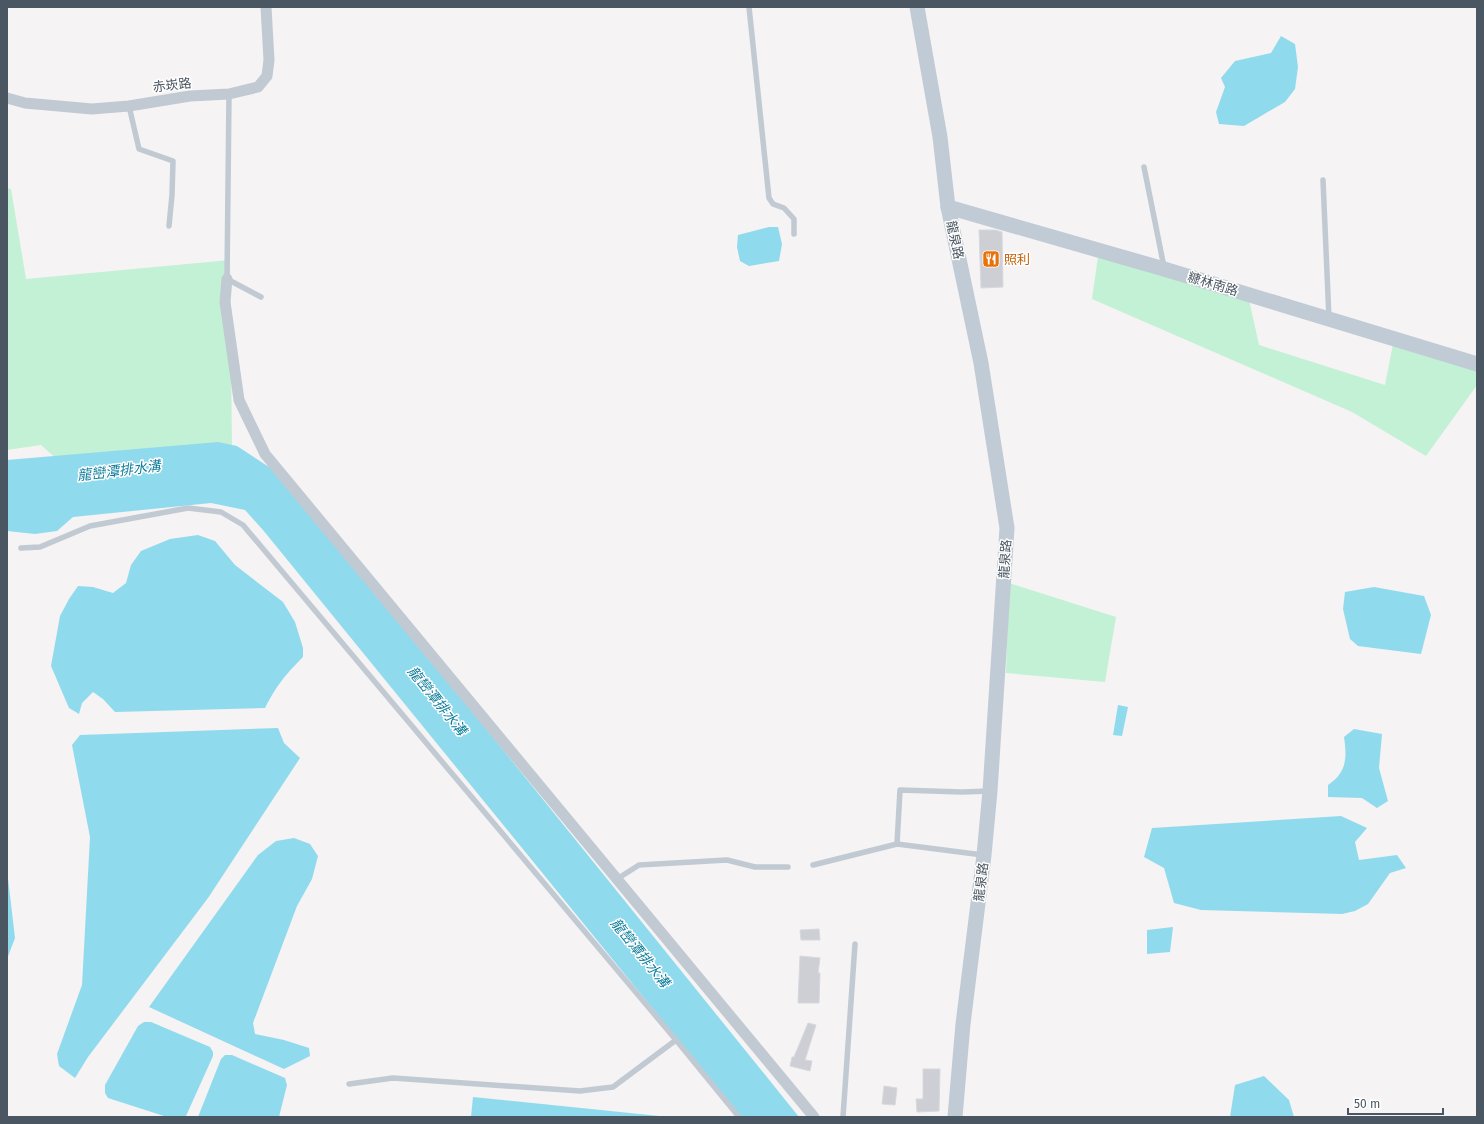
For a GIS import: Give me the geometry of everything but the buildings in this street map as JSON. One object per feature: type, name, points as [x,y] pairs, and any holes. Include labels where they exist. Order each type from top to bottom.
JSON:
[{"type":"street","name":"赤崁路","points":[[7,98],[25,103],[92,109],[129,106],[190,96],[229,94],[258,87],[267,76],[269,60],[266,7]]},
{"type":"street","name":"龍泉路","points":[[917,7],[940,137],[948,207],[981,364],[1007,528],[990,790],[984,855],[963,1024],[955,1117]]},
{"type":"street","name":"糠林南路","points":[[948,207],[1164,269],[1477,364]]},
{"type":"street","points":[[227,279],[225,302],[239,400],[265,454],[814,1117]]},
{"type":"lane","points":[[749,7],[769,198],[773,204],[784,208],[794,218],[794,234]]},
{"type":"lane","points":[[229,94],[227,279],[261,298]]},
{"type":"lane","points":[[129,106],[139,149],[173,161],[169,226]]},
{"type":"lane","points":[[1144,167],[1164,269]]},
{"type":"lane","points":[[1323,180],[1329,319]]},
{"type":"lane","points":[[21,548],[40,546],[90,526],[188,508],[221,512],[243,525],[739,1117]]},
{"type":"lane","points":[[897,844],[900,790],[962,792],[990,790]]},
{"type":"lane","points":[[812,865],[897,844],[984,855]]},
{"type":"lane","points":[[617,879],[639,865],[727,860],[755,867],[788,867]]},
{"type":"lane","points":[[843,1117],[855,944]]},
{"type":"lane","points":[[349,1084],[393,1078],[580,1091],[614,1087],[676,1040]]},
{"type":"green space","points":[[7,188],[11,189],[26,279],[230,260],[232,450],[60,462],[41,445],[7,450]]},
{"type":"green space","points":[[1099,250],[1248,295],[1259,345],[1385,385],[1394,339],[1477,362],[1477,385],[1426,456],[1352,412],[1092,299]]},
{"type":"green space","points":[[1009,583],[1116,617],[1105,682],[1006,673]]},
{"type":"water","points":[[1281,36],[1295,44],[1298,67],[1295,89],[1285,102],[1244,126],[1219,124],[1216,112],[1225,87],[1221,78],[1235,61],[1271,53]]},
{"type":"water","points":[[769,227],[778,227],[782,244],[779,261],[749,266],[740,261],[737,247],[738,235]]},
{"type":"water","name":"龍巒潭排水溝","points":[[218,442],[237,446],[269,467],[308,508],[799,1117],[741,1117],[263,530],[245,510],[211,503],[73,517],[57,531],[35,534],[7,531],[7,460]]},
{"type":"water","points":[[198,535],[215,541],[235,565],[283,602],[295,622],[303,648],[303,657],[291,669],[273,693],[265,708],[115,712],[103,699],[93,692],[82,703],[79,714],[69,708],[51,666],[60,616],[78,586],[93,587],[113,593],[126,583],[131,565],[141,551],[170,539]]},
{"type":"water","points":[[1374,587],[1424,596],[1431,615],[1421,654],[1358,646],[1350,639],[1343,609],[1345,592]]},
{"type":"water","points":[[1118,705],[1128,707],[1122,736],[1113,735]]},
{"type":"water","points":[[278,728],[284,743],[300,758],[208,898],[88,1057],[75,1078],[59,1066],[57,1054],[82,985],[90,837],[72,745],[80,735]]},
{"type":"water","points":[[1354,729],[1382,734],[1379,768],[1388,801],[1377,808],[1362,798],[1328,797],[1328,785],[1339,775],[1344,764],[1344,737]]},
{"type":"water","points":[[1341,816],[1367,828],[1355,842],[1359,860],[1397,855],[1406,868],[1390,873],[1368,904],[1355,911],[1342,914],[1201,910],[1174,903],[1164,868],[1144,857],[1152,828]]},
{"type":"water","points":[[294,838],[310,844],[318,856],[312,879],[297,906],[253,1023],[255,1034],[284,1040],[309,1048],[310,1056],[284,1069],[149,1007],[258,855],[276,841]]},
{"type":"water","points":[[7,870],[15,938],[7,959]]},
{"type":"water","points":[[1173,927],[1170,952],[1147,954],[1147,930]]},
{"type":"water","points":[[144,1022],[151,1022],[210,1047],[213,1052],[213,1056],[186,1116],[167,1117],[108,1098],[105,1093],[105,1085],[138,1026]]},
{"type":"water","points":[[225,1055],[232,1055],[285,1078],[287,1085],[279,1117],[198,1117],[221,1059]]},
{"type":"water","points":[[1264,1076],[1289,1100],[1294,1117],[1230,1117],[1235,1085]]},
{"type":"water","points":[[473,1097],[669,1117],[471,1117]]},
{"type":"place","name":"照利","points":[[991,259]]}]
